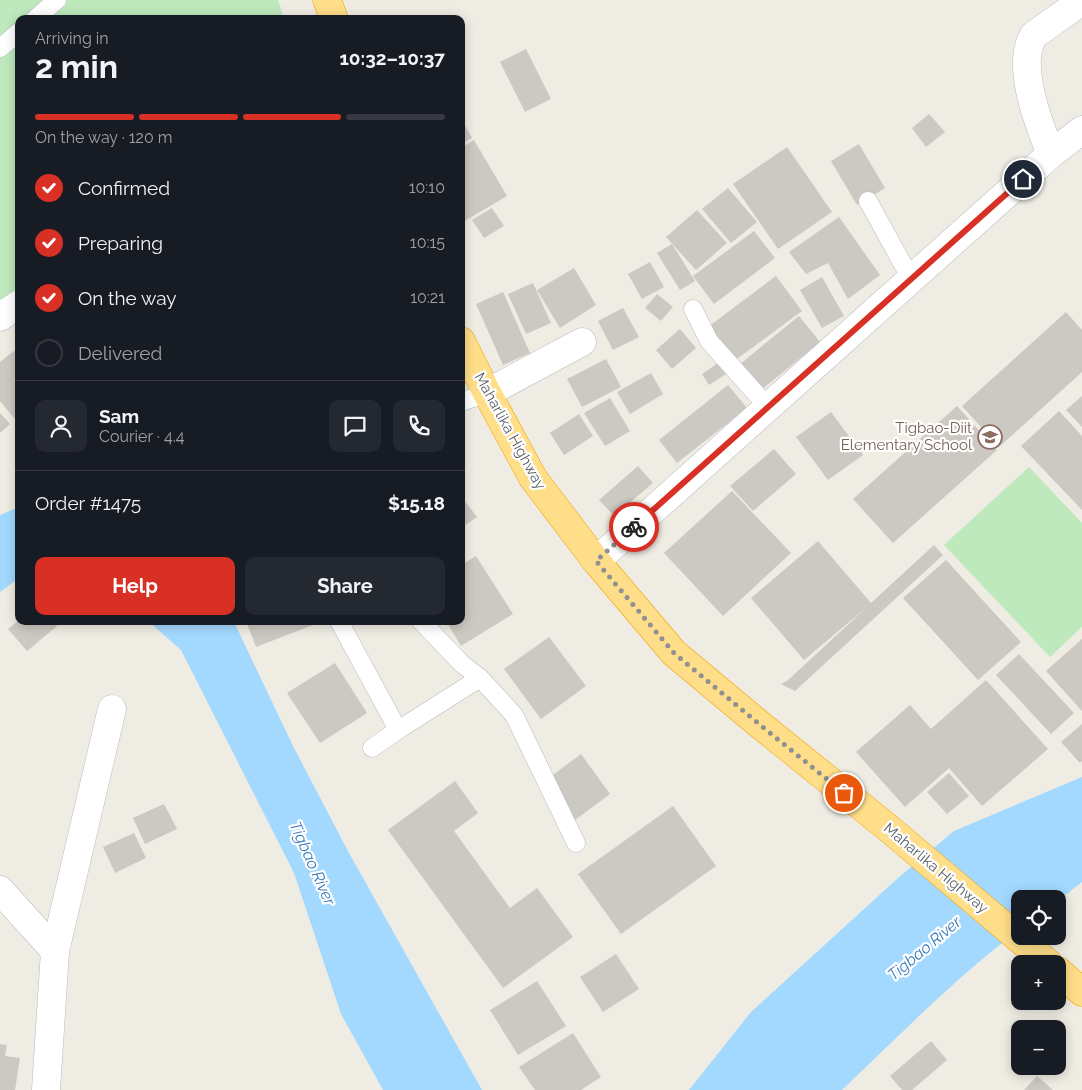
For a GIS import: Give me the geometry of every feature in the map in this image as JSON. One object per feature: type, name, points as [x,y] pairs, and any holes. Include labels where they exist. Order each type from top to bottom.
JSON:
[{"type":"highway","points":[[328,0],[333,15]]},
{"type":"highway","name":"Maharlika Highway","points":[[465,348],[487,394],[533,478],[596,561],[674,653],[887,827],[1038,955]]},
{"type":"highway","points":[[1066,978],[1082,992]]},
{"type":"street","points":[[1051,154],[1032,105],[1028,77],[1030,42],[1034,35],[1082,1]]},
{"type":"street","points":[[596,561],[1051,154],[1082,130]]},
{"type":"street","points":[[0,317],[15,307]]},
{"type":"street","points":[[487,394],[582,342]]},
{"type":"street","points":[[46,1090],[55,951],[112,709]]},
{"type":"street","points":[[0,890],[55,951]]},
{"type":"lane","points":[[40,15],[57,0]]},
{"type":"lane","points":[[0,48],[15,35]]},
{"type":"lane","points":[[868,201],[911,279]]},
{"type":"lane","points":[[693,309],[709,341],[769,408]]},
{"type":"lane","points":[[465,401],[487,394]]},
{"type":"lane","points":[[341,625],[398,730]]},
{"type":"lane","points":[[424,625],[462,664],[480,678],[514,715],[576,844]]},
{"type":"lane","points":[[372,748],[480,678]]},
{"type":"green space","points":[[0,0],[278,0],[283,15],[15,15],[15,311],[0,322]]},
{"type":"green space","points":[[1029,467],[1082,523],[1082,627],[1050,657],[944,545]]},
{"type":"water","points":[[15,509],[15,581],[0,592],[0,515]]},
{"type":"water","name":"Tigbao River","points":[[153,625],[235,625],[293,746],[349,853],[482,1090],[383,1090],[341,1014],[294,873],[181,650]]},
{"type":"water","name":"Tigbao River","points":[[1082,777],[1082,882],[1066,895],[1066,890],[1011,890],[1011,936],[951,987],[842,1090],[689,1090],[751,1012],[898,878],[954,831]]},
{"type":"building","points":[[526,49],[551,99],[525,112],[500,62]]},
{"type":"building","points":[[929,114],[945,132],[926,147],[912,128]]},
{"type":"building","points":[[465,125],[472,138],[465,142]]},
{"type":"building","points":[[474,140],[507,196],[465,221],[465,146]]},
{"type":"building","points":[[859,144],[885,188],[857,205],[831,161]]},
{"type":"building","points":[[787,147],[832,212],[778,249],[733,184]]},
{"type":"building","points":[[728,188],[757,222],[731,243],[702,209]]},
{"type":"building","points":[[492,208],[504,226],[484,238],[472,220]]},
{"type":"building","points":[[697,210],[727,243],[696,270],[666,237]]},
{"type":"building","points":[[839,217],[880,275],[848,299],[828,263],[806,274],[789,252]]},
{"type":"building","points":[[754,231],[775,258],[714,304],[693,276]]},
{"type":"building","points":[[672,244],[695,281],[680,290],[657,253]]},
{"type":"building","points":[[650,262],[664,287],[642,299],[628,274]]},
{"type":"building","points":[[574,268],[596,305],[560,328],[537,290]]},
{"type":"building","points":[[776,276],[802,311],[730,364],[704,330]]},
{"type":"building","points":[[822,277],[844,316],[822,328],[800,290]]},
{"type":"building","points":[[533,283],[551,323],[526,334],[508,294]]},
{"type":"building","points":[[503,292],[530,353],[503,365],[476,304]]},
{"type":"building","points":[[657,294],[673,307],[661,321],[645,308]]},
{"type":"building","points":[[623,308],[639,337],[613,350],[598,321]]},
{"type":"building","points":[[1066,312],[1082,330],[1082,372],[999,447],[962,406]]},
{"type":"building","points":[[799,316],[820,342],[761,390],[740,364]]},
{"type":"building","points":[[680,329],[696,348],[672,369],[656,350]]},
{"type":"building","points":[[15,350],[15,419],[0,401],[0,362]]},
{"type":"building","points":[[606,359],[621,387],[582,407],[567,379]]},
{"type":"building","points":[[718,363],[726,374],[709,385],[702,374]]},
{"type":"building","points":[[651,373],[663,394],[630,414],[617,392]]},
{"type":"building","points":[[728,385],[747,408],[677,463],[659,440]]},
{"type":"building","points":[[1082,396],[1082,427],[1066,410]]},
{"type":"building","points":[[610,398],[630,431],[605,446],[584,413]]},
{"type":"building","points":[[957,406],[997,450],[893,543],[853,499]]},
{"type":"building","points":[[1059,411],[1082,436],[1082,510],[1021,446]]},
{"type":"building","points":[[831,412],[863,455],[828,480],[796,437]]},
{"type":"building","points":[[0,413],[10,424],[0,433]]},
{"type":"building","points":[[579,414],[593,436],[564,455],[550,433]]},
{"type":"building","points":[[774,449],[796,474],[753,511],[730,486]]},
{"type":"building","points":[[638,466],[653,483],[614,516],[599,500]]},
{"type":"building","points":[[732,491],[791,553],[723,616],[664,553]]},
{"type":"building","points":[[465,501],[477,517],[465,525]]},
{"type":"building","points":[[818,541],[871,603],[934,545],[943,555],[795,691],[781,684],[787,681],[867,607],[804,660],[751,598]]},
{"type":"building","points":[[476,556],[513,614],[461,646],[448,625],[465,625],[465,563]]},
{"type":"building","points":[[946,560],[1021,642],[978,680],[903,598]]},
{"type":"building","points":[[15,623],[15,625],[57,626],[27,651],[8,629]]},
{"type":"building","points":[[248,625],[313,625],[256,647]]},
{"type":"building","points":[[549,637],[586,686],[541,719],[504,669]]},
{"type":"building","points":[[1082,639],[1082,711],[1046,671]]},
{"type":"building","points":[[1019,654],[1074,713],[1051,734],[996,675]]},
{"type":"building","points":[[335,663],[367,713],[320,743],[287,693]]},
{"type":"building","points":[[986,680],[1048,749],[982,806],[949,768],[905,807],[856,752],[910,705],[931,729]]},
{"type":"building","points":[[1082,724],[1082,761],[1080,763],[1061,742]]},
{"type":"building","points":[[581,754],[610,794],[575,820],[546,780]]},
{"type":"building","points":[[949,773],[969,796],[947,814],[927,792]]},
{"type":"building","points":[[455,781],[478,813],[454,831],[510,908],[537,888],[573,937],[503,988],[388,830]]},
{"type":"building","points":[[164,804],[177,829],[145,844],[133,818]]},
{"type":"building","points":[[673,806],[716,866],[621,934],[578,874]]},
{"type":"building","points":[[134,833],[146,858],[115,873],[103,847]]},
{"type":"building","points":[[616,954],[639,989],[603,1012],[580,977]]},
{"type":"building","points":[[537,981],[566,1026],[518,1055],[490,1010]]},
{"type":"building","points":[[573,1033],[601,1077],[581,1090],[535,1090],[519,1067]]},
{"type":"building","points":[[931,1041],[947,1060],[912,1090],[902,1090],[890,1076]]},
{"type":"building","points":[[0,1044],[7,1045],[5,1056],[20,1058],[15,1090],[0,1090]]},
{"type":"building","points":[[1037,1076],[1053,1090],[1024,1090]]},
{"type":"way so far","points":[[634,527],[596,561],[674,653],[844,793]]},
{"type":"place","name":"Tigbao-Diit Elementary School","points":[[990,437]]},
{"type":"route","points":[[634,527],[1023,179]]}]
